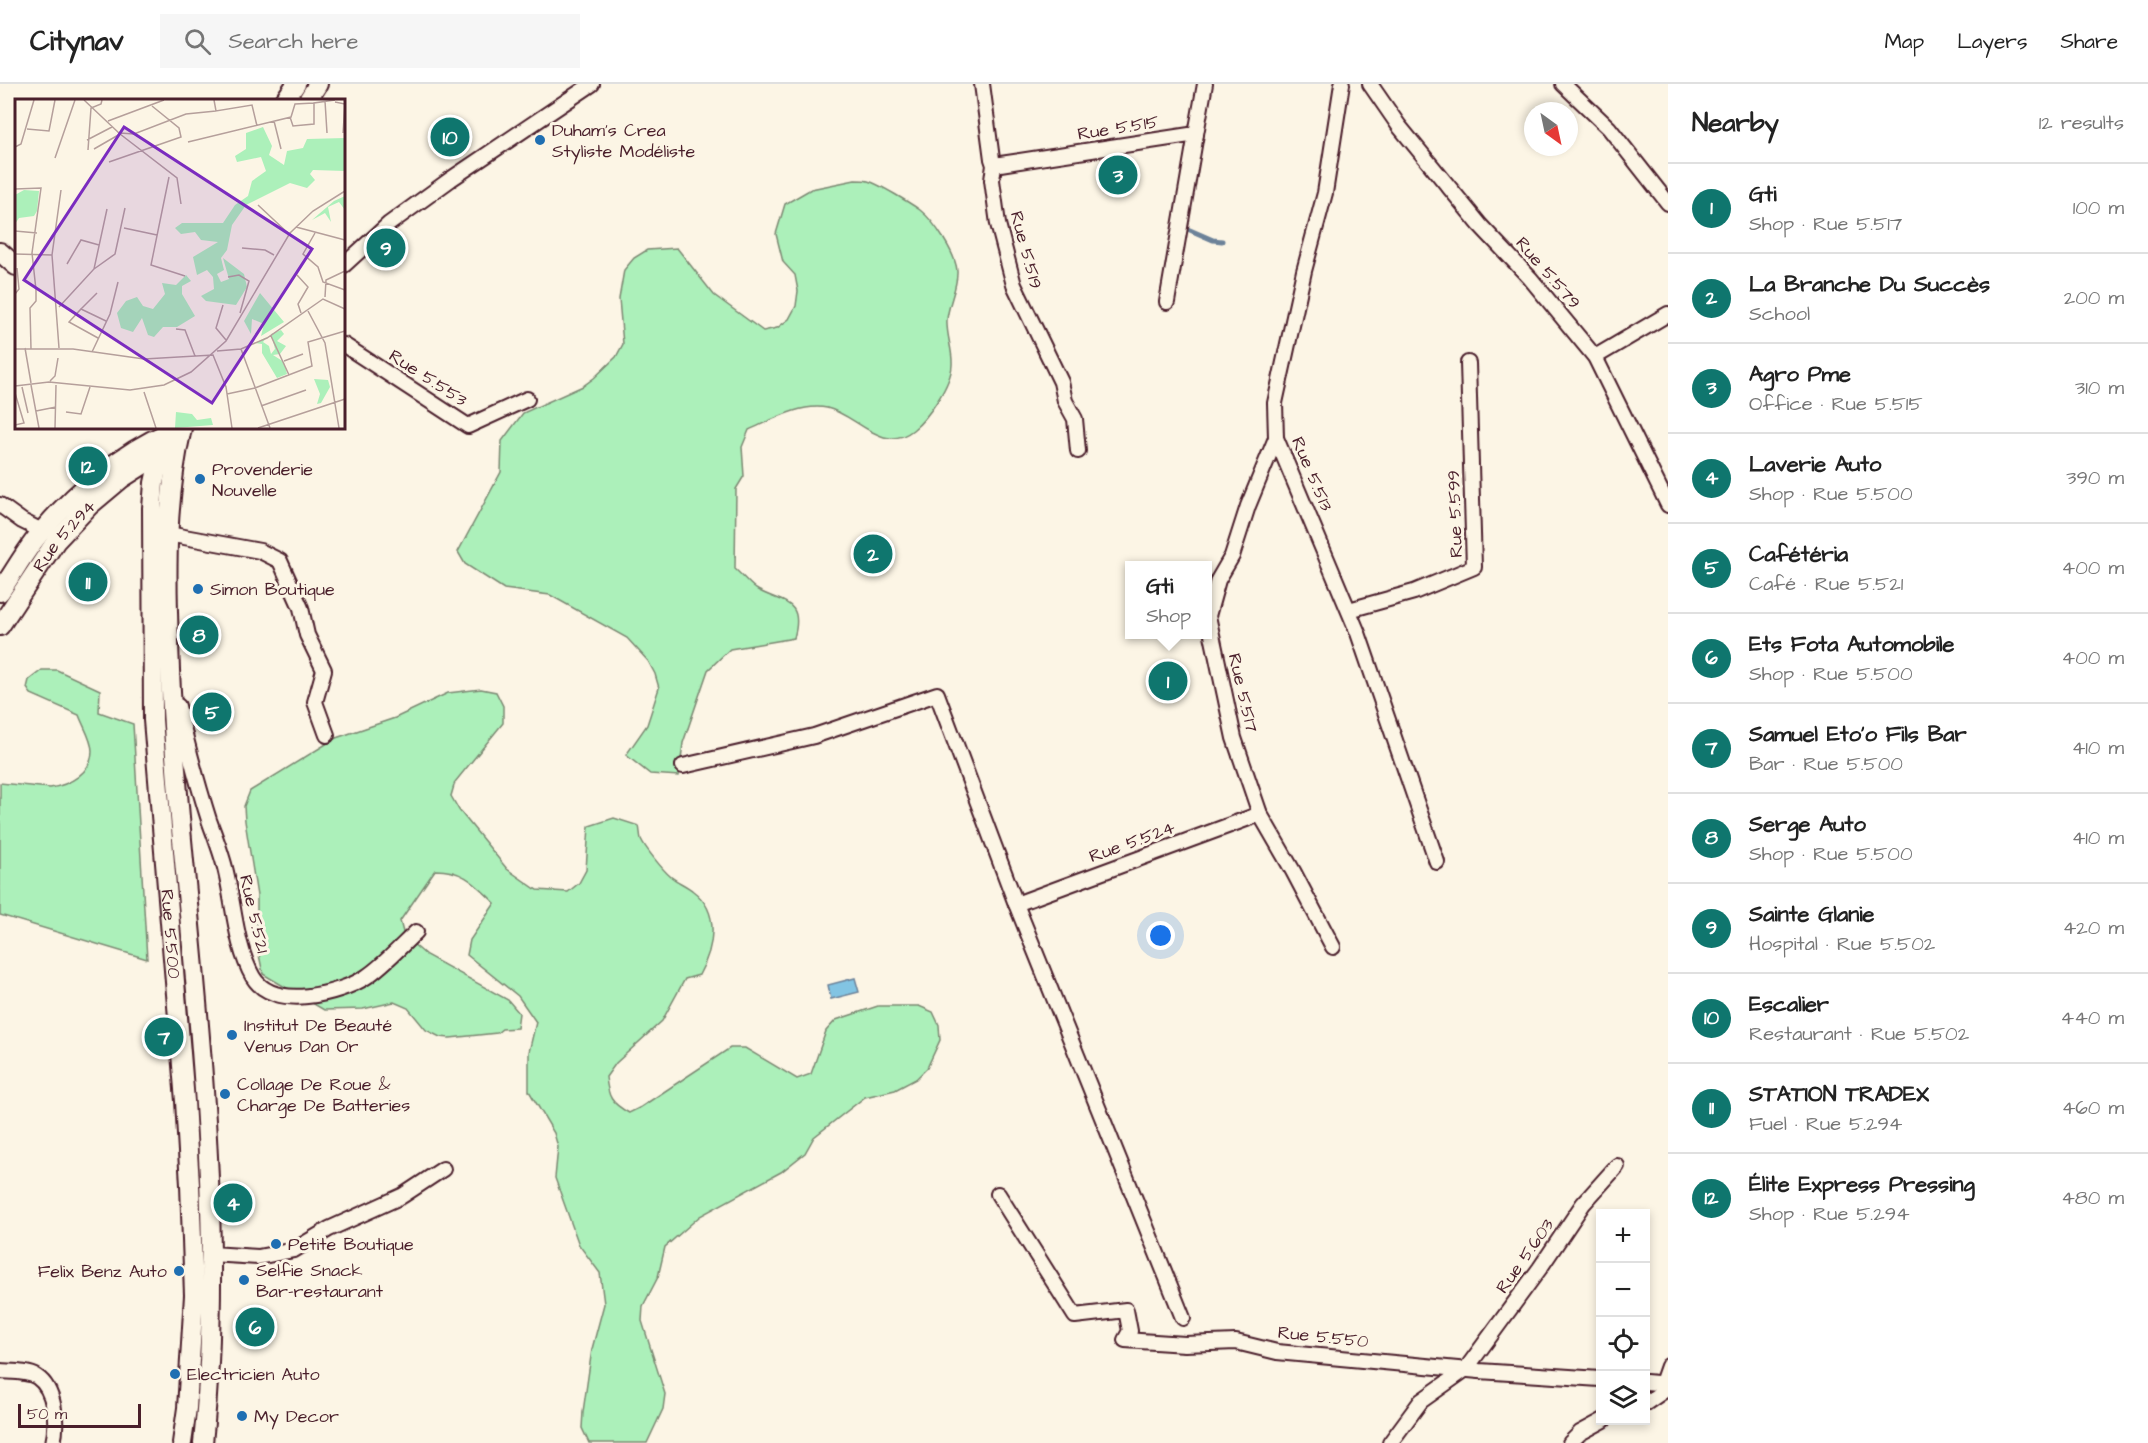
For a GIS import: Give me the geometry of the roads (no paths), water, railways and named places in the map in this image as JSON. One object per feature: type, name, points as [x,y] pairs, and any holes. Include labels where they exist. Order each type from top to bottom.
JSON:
[{"type":"main road","points":[[286,99],[296,84]]},
{"type":"main road","points":[[309,99],[318,84]]},
{"type":"main road","points":[[0,252],[15,265]]},
{"type":"main road","name":"Rue 5.500","points":[[174,433],[160,453],[152,508],[153,720],[185,1101],[194,1295],[187,1408],[182,1443]]},
{"type":"main road","name":"Rue 5.500","points":[[174,433],[168,534],[172,739],[206,1114],[211,1254],[211,1325],[203,1443]]},
{"type":"main road","name":"Rue 5.294","points":[[0,592],[42,531],[79,494],[113,464],[174,433]]},
{"type":"main road","name":"Rue 5.294","points":[[0,626],[56,541],[90,505],[121,479],[160,453]]},
{"type":"street","points":[[345,264],[389,224],[451,179],[592,84]]},
{"type":"street","name":"Rue 5.519","points":[[982,84],[994,165],[992,180],[998,224],[1014,285],[1061,382],[1065,401],[1075,419],[1078,451]]},
{"type":"street","points":[[1167,302],[1205,84]]},
{"type":"street","name":"Rue 5.513","points":[[1342,84],[1325,193],[1304,271],[1275,403],[1276,438],[1349,610],[1437,862]]},
{"type":"street","name":"Rue 5.579","points":[[1370,84],[1399,126],[1480,225],[1530,278],[1595,357],[1668,505]]},
{"type":"street","points":[[1563,84],[1609,128],[1668,203]]},
{"type":"street","name":"Rue 5.515","points":[[994,165],[1196,134]]},
{"type":"street","points":[[1595,357],[1668,314]]},
{"type":"street","name":"Rue 5.553","points":[[345,346],[468,426],[527,399]]},
{"type":"street","name":"Rue 5.599","points":[[1349,610],[1414,592],[1474,567],[1468,363]]},
{"type":"street","name":"Rue 5.517","points":[[1212,602],[1218,580],[1232,556],[1248,506],[1276,438]]},
{"type":"street","points":[[0,505],[22,521],[42,531]]},
{"type":"street","points":[[168,534],[260,551],[280,561],[301,608],[307,635],[324,670],[315,702],[327,735]]},
{"type":"street","name":"Rue 5.517","points":[[1212,635],[1234,738],[1260,814],[1333,947]]},
{"type":"street","name":"Rue 5.521","points":[[170,675],[189,749],[226,870],[247,964],[255,980],[267,990],[282,996],[297,997],[331,993],[351,986],[368,976],[416,932]]},
{"type":"street","points":[[684,766],[814,736],[936,694],[1016,904],[1182,1318]]},
{"type":"street","name":"Rue 5.524","points":[[1016,904],[1260,814]]},
{"type":"street","name":"Rue 5.603","points":[[1390,1443],[1421,1401],[1466,1370],[1583,1204],[1617,1166]]},
{"type":"street","points":[[211,1254],[258,1257],[294,1250],[329,1229],[402,1196],[443,1169]]},
{"type":"street","name":"Rue 5.550","points":[[998,1194],[1075,1316],[1125,1310],[1130,1331],[1125,1340],[1185,1344],[1236,1342],[1277,1352],[1466,1370],[1596,1379]]},
{"type":"street","points":[[1650,1399],[1666,1385],[1668,1366]]},
{"type":"street","points":[[0,1371],[35,1376],[47,1386],[54,1410],[53,1443]]},
{"type":"street","points":[[1650,1383],[1666,1385]]},
{"type":"street","points":[[1570,1443],[1580,1433],[1596,1424]]},
{"type":"water","points":[[855,978],[859,992],[831,999],[828,985]]},
{"type":"waterway","points":[[1183,227],[1213,240],[1222,241]]},
{"type":"place","name":"Escalier","points":[[450,137]]},
{"type":"place","name":"Duham's Crea Styliste Modéliste","points":[[540,140]]},
{"type":"place","name":"Agro Pme","points":[[1118,175]]},
{"type":"place","name":"Sainte Glanie","points":[[386,248]]},
{"type":"place","name":"Élite Express Pressing","points":[[88,466]]},
{"type":"place","name":"Provenderie Nouvelle","points":[[200,479]]},
{"type":"place","name":"La Branche Du Succès","points":[[873,554]]},
{"type":"place","name":"STATION TRADEX","points":[[88,582]]},
{"type":"place","name":"Simon Boutique","points":[[198,589]]},
{"type":"place","name":"Serge Auto","points":[[199,635]]},
{"type":"place","name":"Gti","points":[[1168,681]]},
{"type":"place","name":"Cafétéria","points":[[212,712]]},
{"type":"place","name":"Institut De Beauté Venus Dan Or","points":[[232,1035]]},
{"type":"place","name":"Samuel Eto'o Fils Bar","points":[[164,1037]]},
{"type":"place","name":"Collage De Roue & Charge De Batteries","points":[[225,1094]]},
{"type":"place","name":"Laverie Auto","points":[[233,1203]]},
{"type":"place","name":"Petite Boutique","points":[[276,1244]]},
{"type":"place","name":"Felix Benz Auto","points":[[179,1271]]},
{"type":"place","name":"Selfie Snack Bar-restaurant","points":[[244,1280]]},
{"type":"place","name":"Ets Fota Automobile","points":[[255,1327]]},
{"type":"place","name":"Electricien Auto","points":[[175,1374]]},
{"type":"place","name":"My Decor","points":[[242,1416]]}]
